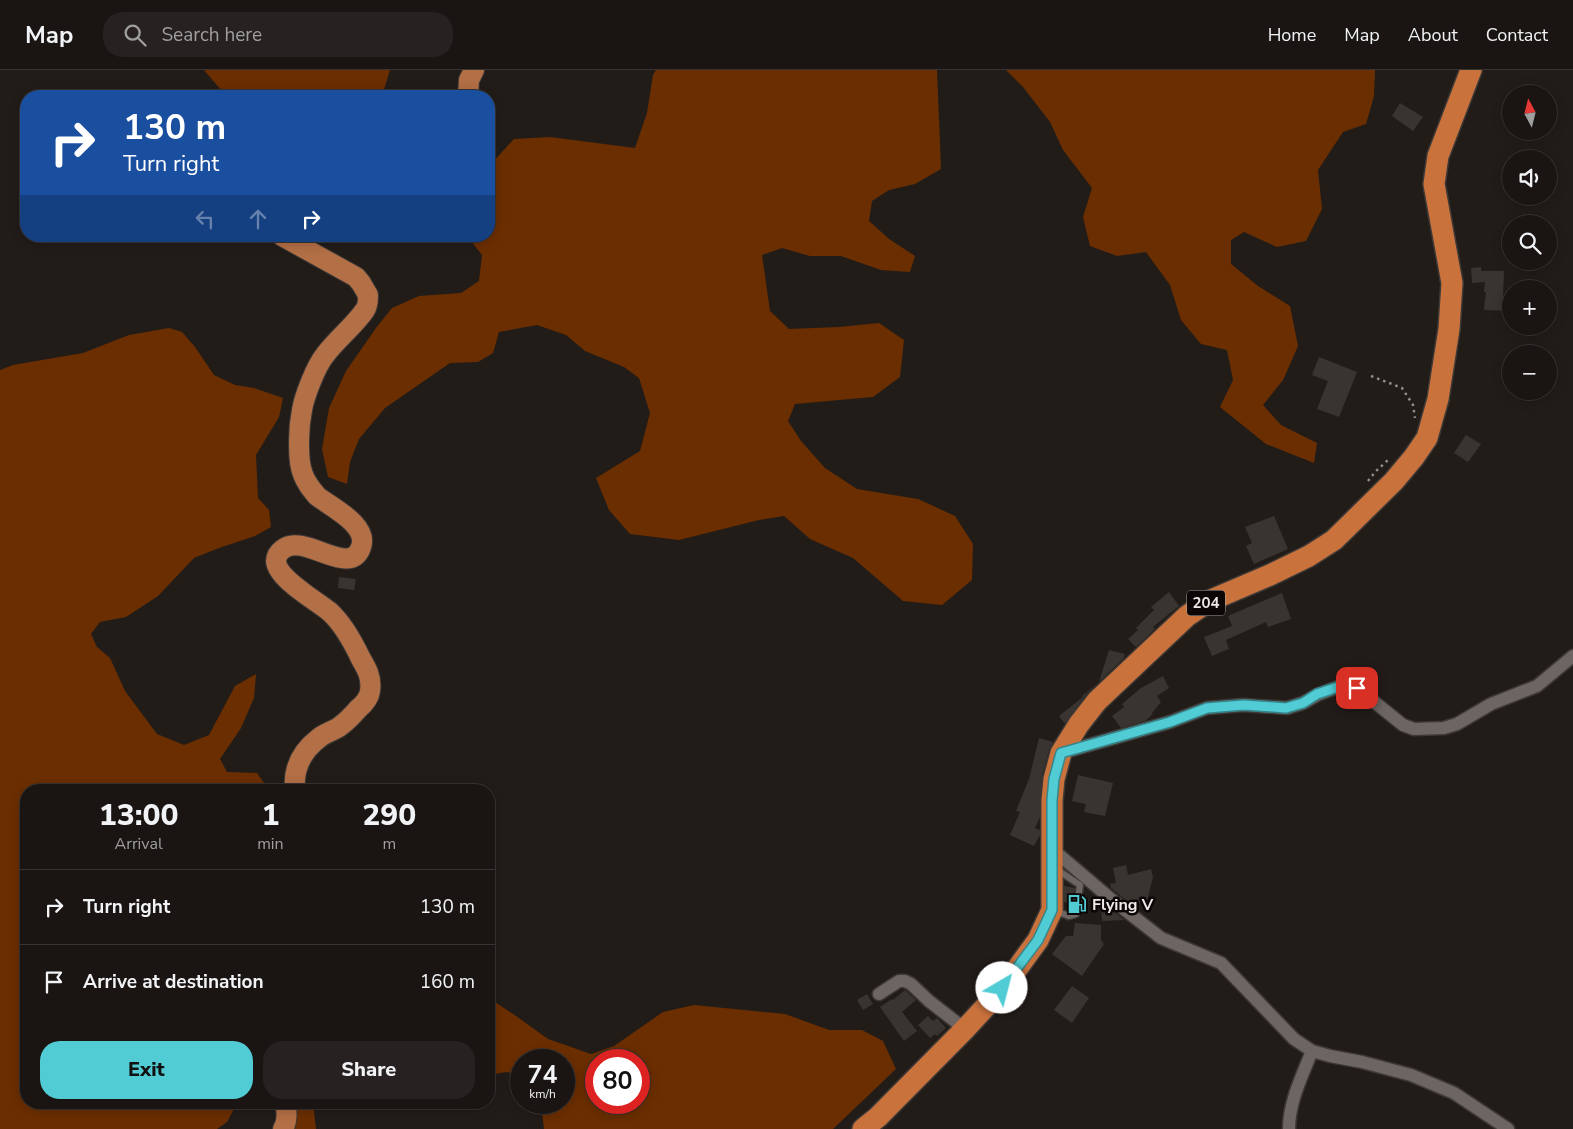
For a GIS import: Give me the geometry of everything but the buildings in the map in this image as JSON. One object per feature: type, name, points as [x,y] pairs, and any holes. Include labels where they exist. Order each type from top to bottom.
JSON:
[{"type":"highway","name":"204","points":[[863,1129],[965,1029],[1002,988],[1038,940],[1052,910],[1051,857],[1054,786],[1061,753],[1079,724],[1097,701],[1187,616],[1209,601],[1309,556],[1334,540],[1394,481],[1414,457],[1426,438],[1438,399],[1449,329],[1452,283],[1434,184],[1438,156],[1471,70]]},
{"type":"main road","points":[[468,90],[468,80],[474,70]]},
{"type":"main road","points":[[293,242],[356,277],[368,295],[366,309],[324,356],[313,378],[302,410],[299,440],[300,469],[307,483],[316,494],[355,524],[362,537],[361,546],[357,554],[352,558],[343,559],[296,545],[286,546],[277,555],[276,560],[277,566],[289,581],[330,612],[346,631],[369,674],[370,693],[366,701],[352,716],[338,728],[320,737],[303,755],[296,770],[296,784]]},
{"type":"main road","points":[[283,1129],[286,1109]]},
{"type":"street","points":[[1061,753],[1170,722],[1207,708],[1244,705],[1286,708],[1303,703],[1317,694],[1338,687],[1348,686],[1357,688],[1403,725],[1414,729],[1444,728],[1457,724],[1491,704],[1537,686],[1573,656]]},
{"type":"street","points":[[1051,857],[1112,899],[1161,938],[1221,962],[1294,1038],[1312,1051],[1412,1075],[1454,1093],[1508,1129]]},
{"type":"street","points":[[879,994],[899,982],[905,981],[965,1029]]},
{"type":"street","points":[[1289,1129],[1292,1103],[1312,1051]]},
{"type":"lane","points":[[1051,857],[1081,888],[1076,914],[1069,916],[1052,910]]},
{"type":"path","points":[[1371,376],[1402,388],[1413,405],[1415,419]]},
{"type":"path","points":[[1364,488],[1375,472],[1389,460]]},
{"type":"shaded area","points":[[204,70],[390,70],[384,90],[221,90]]},
{"type":"shaded area","points":[[656,70],[937,70],[941,169],[915,184],[889,190],[872,201],[869,221],[889,239],[915,256],[910,272],[881,270],[841,256],[810,256],[782,248],[762,255],[770,311],[789,329],[879,323],[904,340],[900,377],[873,397],[795,404],[788,421],[801,441],[825,468],[857,489],[918,499],[955,516],[973,544],[972,580],[942,605],[903,601],[853,558],[810,539],[784,516],[759,520],[679,540],[630,534],[609,510],[596,478],[640,451],[650,413],[639,378],[624,367],[585,351],[566,335],[537,325],[499,332],[493,353],[478,362],[450,363],[385,408],[359,439],[350,462],[347,484],[328,477],[322,449],[329,408],[346,371],[376,328],[392,308],[419,296],[461,293],[479,281],[482,255],[472,242],[495,242],[495,160],[514,139],[550,137],[635,148],[647,113],[653,75]]},
{"type":"shaded area","points":[[1006,70],[1375,70],[1374,96],[1366,124],[1343,132],[1318,170],[1322,209],[1306,241],[1277,247],[1244,232],[1231,240],[1231,264],[1258,286],[1290,306],[1298,346],[1283,380],[1263,405],[1281,425],[1317,443],[1314,463],[1266,444],[1220,407],[1233,380],[1227,350],[1201,344],[1181,320],[1170,285],[1146,252],[1117,256],[1090,246],[1083,217],[1092,188],[1063,150],[1050,122],[1023,87]]},
{"type":"shaded area","points":[[169,328],[182,332],[214,375],[235,385],[254,388],[283,398],[279,417],[256,455],[258,498],[269,510],[271,527],[255,536],[194,558],[158,596],[126,617],[100,622],[91,634],[97,647],[110,658],[125,691],[157,734],[184,745],[209,735],[235,686],[256,674],[254,698],[241,728],[220,759],[227,772],[257,773],[265,784],[20,784],[20,1109],[234,1109],[227,1122],[217,1129],[0,1129],[0,370],[13,365],[83,353],[129,335]]},
{"type":"shaded area","points":[[495,1002],[548,1039],[585,1052],[585,1114],[650,1114],[650,1049],[605,1049],[614,1046],[663,1012],[694,1005],[785,1014],[829,1030],[862,1030],[883,1041],[896,1069],[833,1129],[544,1129],[542,1114],[575,1114],[575,1049],[510,1049],[510,1073],[495,1074]]},
{"type":"shaded area","points":[[292,1109],[314,1109],[316,1129],[293,1129]]},
{"type":"place","name":"Flying V","points":[[1077,904]]},
{"type":"route","points":[[1002,988],[1038,940],[1052,910],[1052,800],[1054,779],[1061,753],[1170,722],[1207,708],[1244,705],[1286,708],[1303,703],[1317,694],[1338,687],[1348,686],[1357,688]]}]
